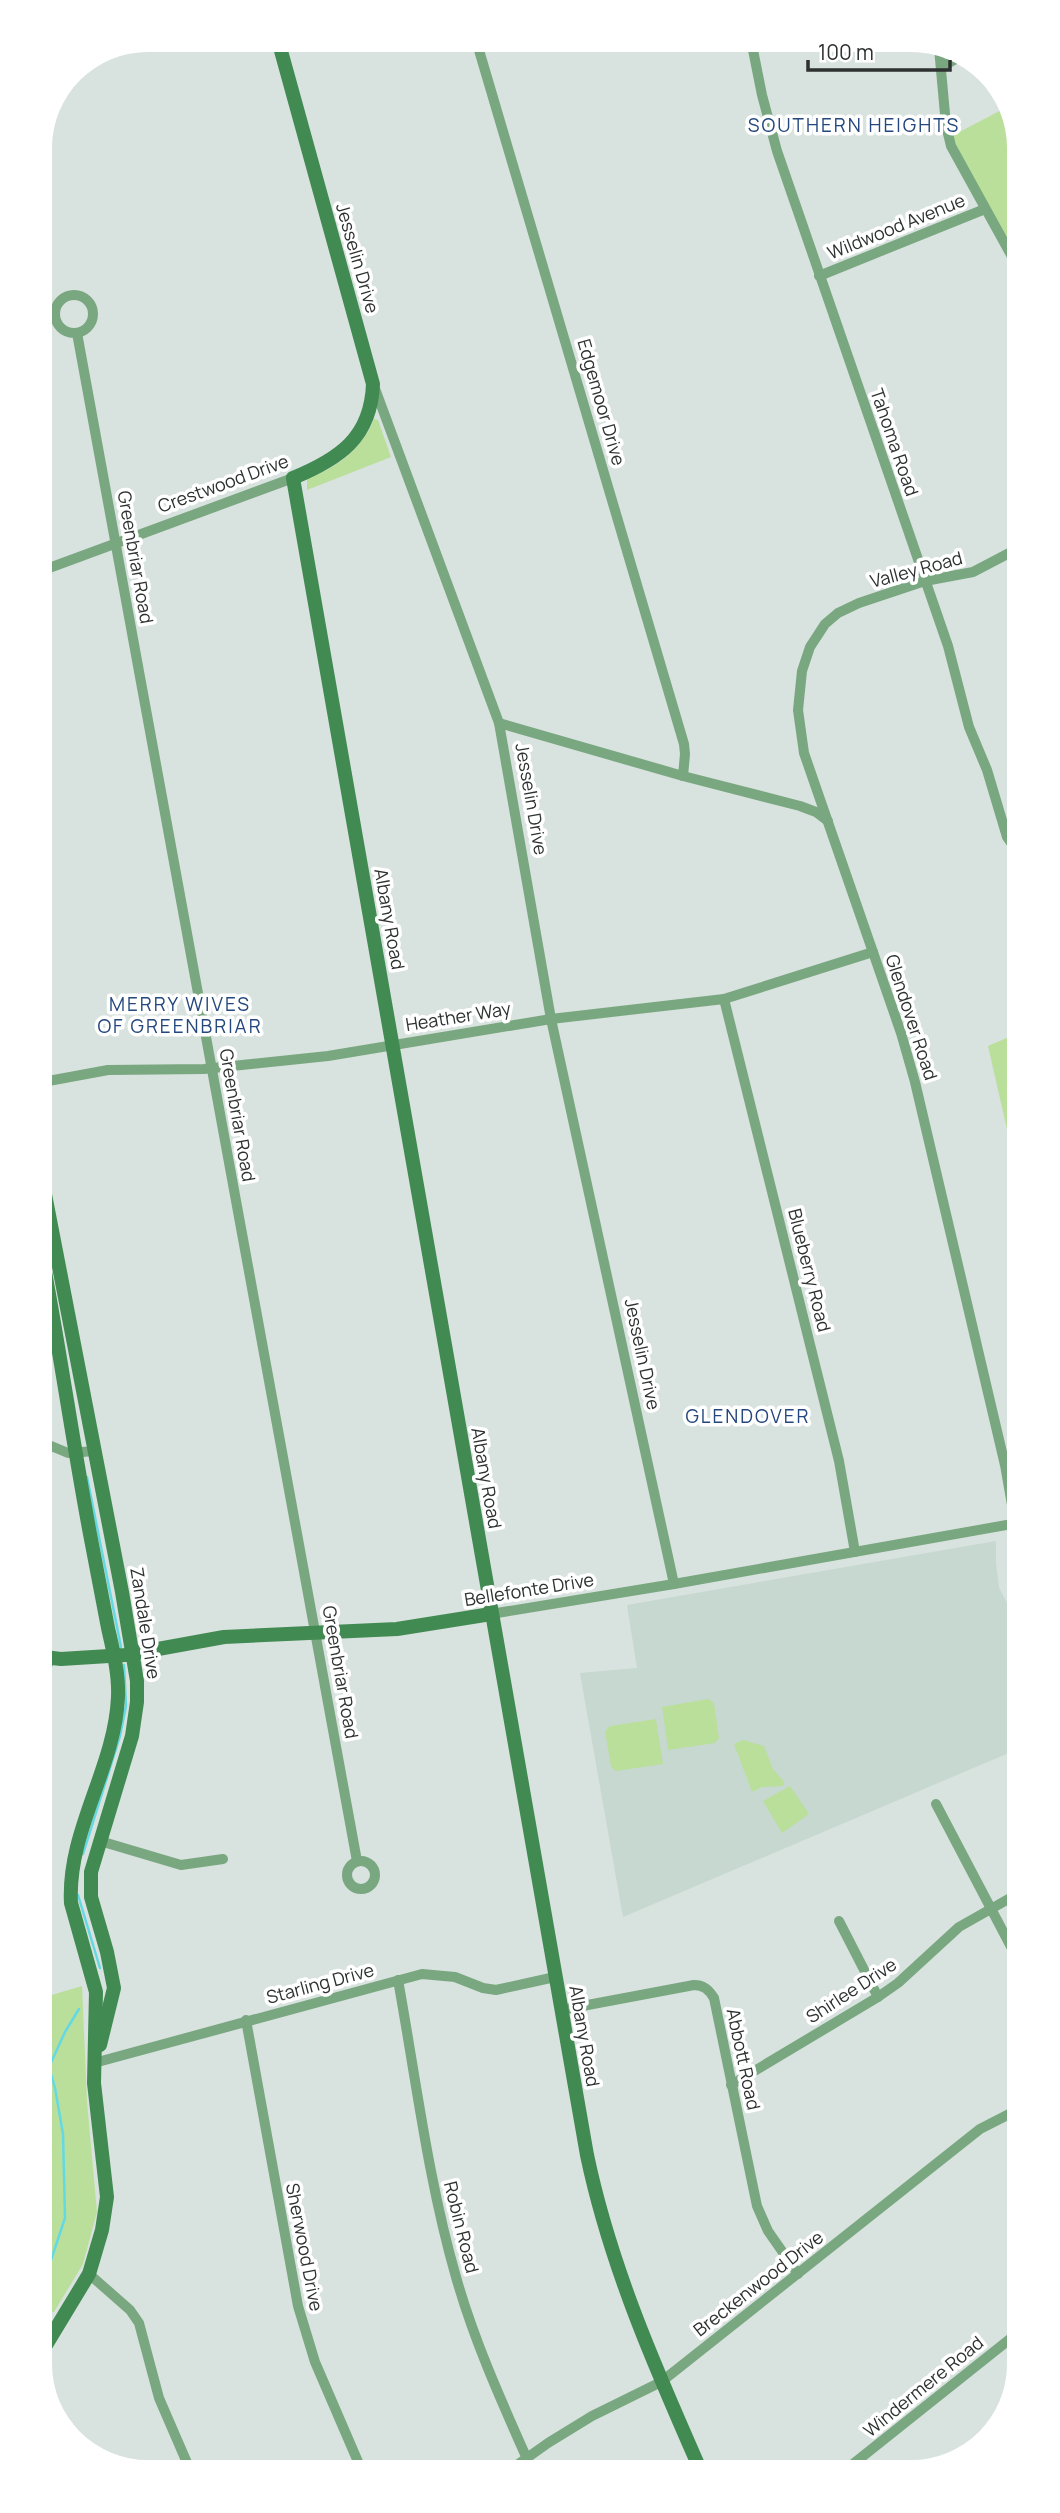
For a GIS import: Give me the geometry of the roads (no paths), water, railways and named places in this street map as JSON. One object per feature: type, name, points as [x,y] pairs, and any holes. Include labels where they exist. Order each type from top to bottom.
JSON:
[{"type":"street","name":"Jesselin Drive","points":[[281,52],[373,384],[499,723],[551,1019],[674,1584]]},
{"type":"street","name":"Edgemoor Drive","points":[[480,52],[680,731],[685,754],[682,776]]},
{"type":"street","name":"Tahoma Road","points":[[754,53],[774,142],[948,646],[969,727],[987,770],[1007,837]]},
{"type":"street","points":[[940,57],[948,136],[956,156],[1007,249]]},
{"type":"street","points":[[941,67],[951,61]]},
{"type":"street","name":"Wildwood Avenue","points":[[819,276],[985,209]]},
{"type":"street","name":"Greenbriar Road","points":[[77,333],[358,1861]]},
{"type":"street","name":"Crestwood Drive","points":[[53,566],[293,478],[329,461],[350,446],[368,414],[373,384]]},
{"type":"street","name":"Albany Road","points":[[293,478],[587,2155],[602,2216],[629,2299],[696,2460]]},
{"type":"street","name":"Valley Road","points":[[828,821],[801,739],[798,710],[804,658],[819,631],[838,613],[859,603],[925,581],[973,572],[1007,554]]},
{"type":"street","points":[[499,723],[682,776],[800,806],[816,812],[828,821]]},
{"type":"street","name":"Glendover Road","points":[[828,821],[901,1033],[919,1096],[1007,1476]]},
{"type":"street","name":"Heather Way","points":[[53,1080],[108,1070],[212,1068],[328,1056],[551,1019],[724,999],[873,952]]},
{"type":"street","name":"Blueberry Road","points":[[724,999],[839,1461],[855,1552]]},
{"type":"street","name":"Zandale Drive","points":[[53,1235],[137,1681],[135,1723],[91,1872],[89,1888],[114,1988],[94,2063]]},
{"type":"street","name":"Zandale Drive","points":[[53,1313],[75,1454],[114,1655],[118,1692],[115,1725],[78,1843],[70,1889],[71,1903],[96,1992],[94,2093],[107,2197],[102,2230],[89,2274],[53,2333]]},
{"type":"street","points":[[53,1447],[75,1454],[95,1451]]},
{"type":"street","name":"Bellefonte Drive","points":[[53,1661],[134,1654],[215,1638],[421,1626],[1007,1526]]},
{"type":"street","points":[[936,1804],[1007,1940]]},
{"type":"street","points":[[100,1841],[181,1864],[223,1859]]},
{"type":"street","name":"Shirlee Drive","points":[[732,2085],[878,1997],[898,1983],[948,1935],[1007,1899]]},
{"type":"street","points":[[839,1921],[878,1997]]},
{"type":"street","name":"Starling Drive","points":[[94,2063],[422,1974],[455,1977],[496,1990],[555,1977]]},
{"type":"street","name":"Robin Road","points":[[398,1980],[435,2191],[453,2267],[487,2367],[527,2460]]},
{"type":"street","name":"Abbott Road","points":[[561,2010],[694,1985],[704,1986],[714,1998],[757,2206],[768,2231],[798,2274]]},
{"type":"street","name":"Sherwood Drive","points":[[246,2020],[298,2305],[323,2383],[357,2460]]},
{"type":"street","name":"Breckenwood Drive","points":[[522,2460],[592,2416],[662,2382],[980,2129],[1007,2115]]},
{"type":"street","points":[[89,2274],[130,2310],[139,2323],[156,2391],[186,2460]]},
{"type":"street","name":"Windermere Road","points":[[858,2460],[1007,2341]]},
{"type":"waterway","points":[[87,1477],[121,1647]]},
{"type":"waterway","points":[[83,1854],[120,1736],[126,1706],[124,1665]]},
{"type":"waterway","points":[[78,1895],[100,1968]]},
{"type":"waterway","points":[[53,2058],[79,2009]]},
{"type":"waterway","points":[[53,2081],[63,2134],[65,2218],[53,2254]]},
{"type":"district","name":"SOUTHERN HEIGHTS","points":[[854,125]]},
{"type":"district","name":"MERRY WIVES OF GREENBRIAR","points":[[180,1015]]},
{"type":"district","name":"GLENDOVER","points":[[748,1416]]}]
